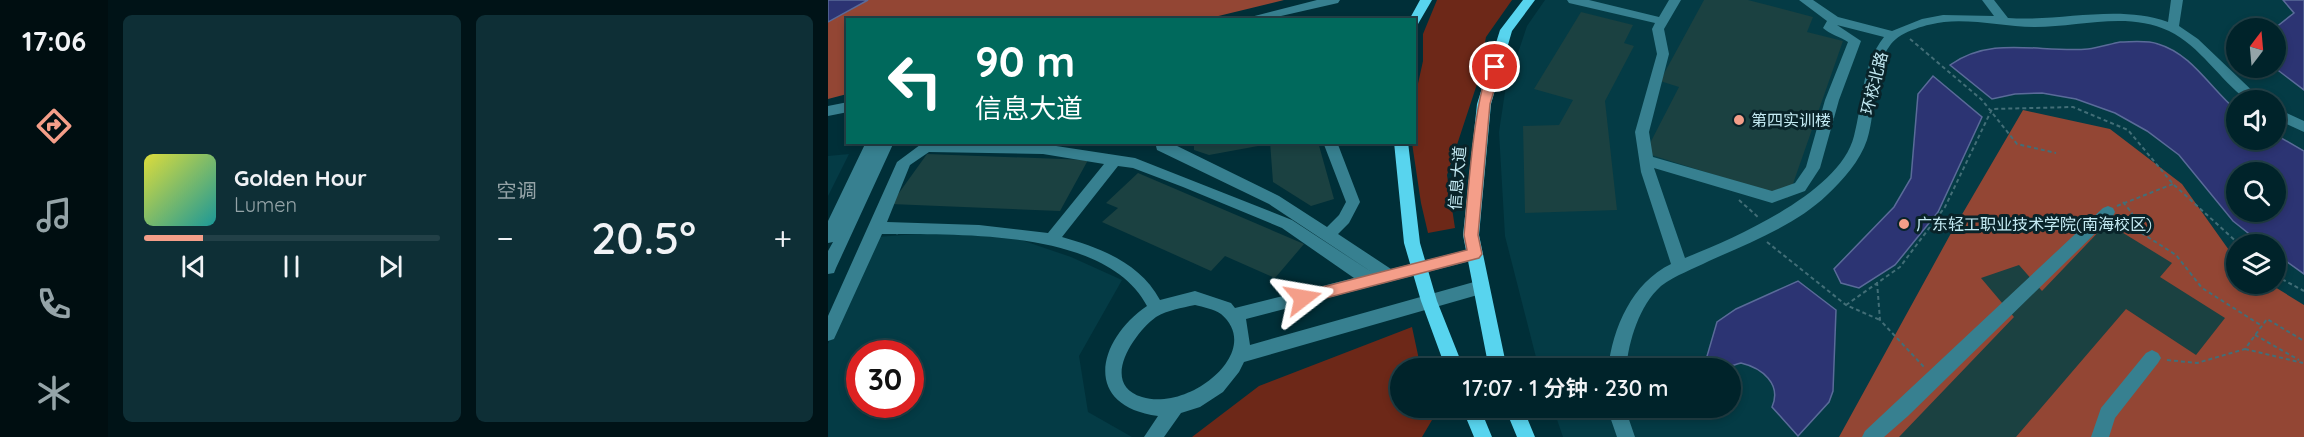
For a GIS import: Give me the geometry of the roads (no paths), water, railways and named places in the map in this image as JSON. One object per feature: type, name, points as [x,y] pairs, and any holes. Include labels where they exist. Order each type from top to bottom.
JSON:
[{"type":"main road","points":[[1416,18],[1426,0]]},
{"type":"main road","name":"信息大道","points":[[1496,358],[1471,235],[1484,104],[1506,30],[1529,0]]},
{"type":"main road","points":[[1401,144],[1412,243],[1429,301],[1451,358]]},
{"type":"main road","points":[[1475,418],[1483,437]]},
{"type":"main road","points":[[1518,418],[1526,437]]},
{"type":"street","points":[[1254,18],[1334,0]]},
{"type":"street","points":[[1573,0],[1662,21]]},
{"type":"street","points":[[1675,0],[1658,29],[1663,54],[1642,132],[1646,160],[1680,268]]},
{"type":"street","points":[[1805,0],[1834,20],[1896,33]]},
{"type":"street","points":[[1988,0],[2003,19]]},
{"type":"street","points":[[2173,28],[2177,0]]},
{"type":"street","name":"环校北路","points":[[1620,358],[1631,315],[1650,285],[1680,268],[1762,230],[1812,200],[1835,178],[1861,141],[1875,68],[1884,44],[1896,33],[1922,22],[1951,17],[2035,23],[2109,18],[2141,20],[2173,28],[2242,90]]},
{"type":"street","points":[[1646,160],[1772,197],[1800,187],[1813,168],[1832,100],[1855,41],[1844,33],[1829,28],[1834,20]]},
{"type":"street","points":[[828,111],[846,107]]},
{"type":"street","points":[[2286,118],[2304,127]]},
{"type":"street","points":[[828,237],[872,144]]},
{"type":"street","points":[[828,268],[886,144]]},
{"type":"street","points":[[1162,144],[1274,200],[1390,276]]},
{"type":"street","points":[[1328,235],[1344,219],[1353,202],[1331,144]]},
{"type":"street","points":[[828,334],[877,228],[904,162],[926,147],[1043,149],[1135,163],[1287,224],[1371,281]]},
{"type":"street","points":[[1052,240],[1115,160]]},
{"type":"street","points":[[1871,437],[1936,380],[2016,298],[2108,212]]},
{"type":"street","points":[[877,228],[1014,232],[1052,240],[1110,260],[1142,283],[1157,309]]},
{"type":"street","points":[[1235,315],[1474,254]]},
{"type":"street","points":[[1240,355],[1481,287]]},
{"type":"street","points":[[1195,298],[1214,301],[1227,307],[1235,315],[1243,336],[1240,355],[1230,374],[1213,391],[1191,403],[1174,408],[1151,409],[1132,402],[1118,389],[1113,372],[1120,343],[1134,326],[1157,309],[1173,302],[1195,298]]},
{"type":"street","points":[[2100,437],[2107,414],[2152,358]]},
{"type":"street","points":[[1153,437],[1174,408]]},
{"type":"street","points":[[1619,418],[1626,437]]},
{"type":"place","name":"第四实训楼","points":[[1739,120]]},
{"type":"place","name":"广东轻工职业技术学院(南海校区)","points":[[1904,224]]}]
